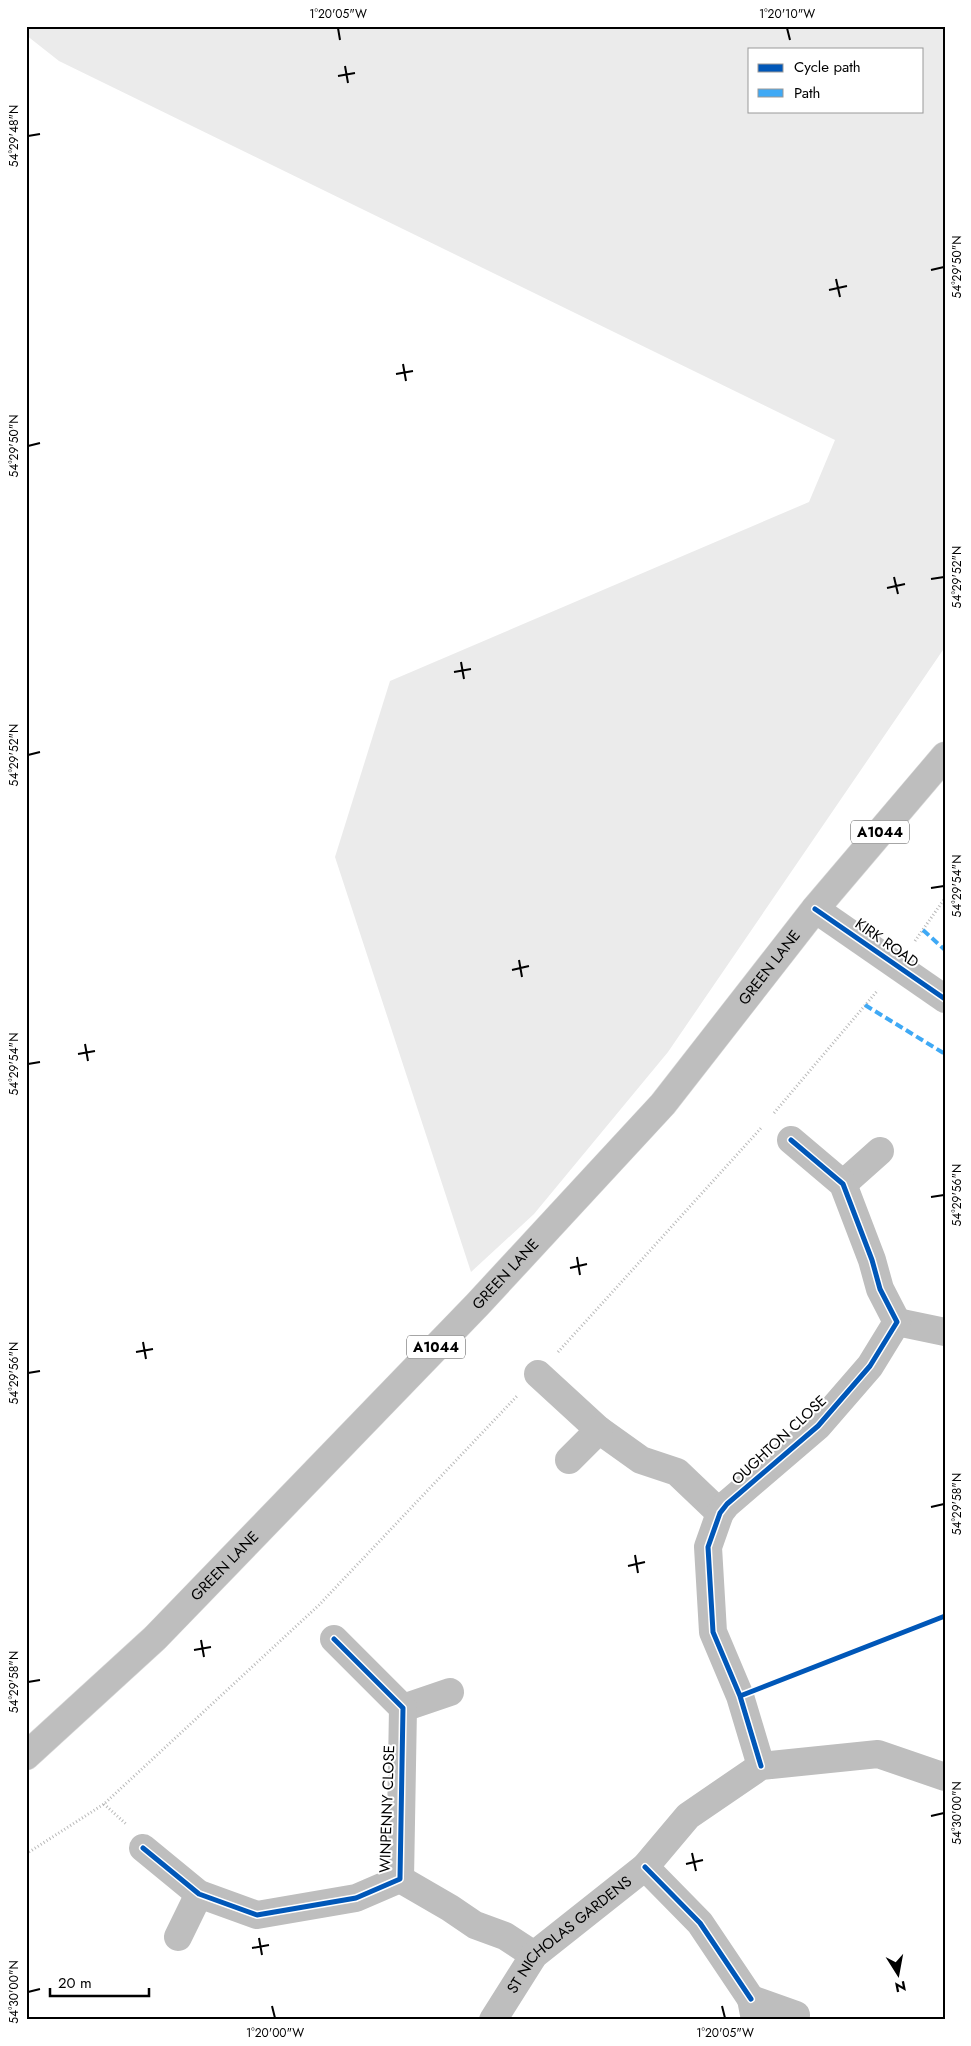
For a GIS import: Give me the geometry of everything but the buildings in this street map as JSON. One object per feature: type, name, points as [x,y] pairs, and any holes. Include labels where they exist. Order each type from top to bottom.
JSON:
[{"type":"street","name":"GREEN LANE","points":[[26,1756],[155,1638],[490,1290],[663,1104],[814,908],[945,756]]},
{"type":"street","name":"KIRK ROAD","points":[[814,908],[945,1000]]},
{"type":"street","points":[[791,1140],[843,1184],[872,1260],[880,1289],[897,1322],[945,1332]]},
{"type":"street","points":[[843,1184],[880,1151]]},
{"type":"street","name":"OUGHTON CLOSE","points":[[761,1766],[740,1696],[713,1632],[708,1547],[720,1514],[727,1504],[818,1426],[870,1366],[897,1322]]},
{"type":"street","points":[[538,1374],[599,1430],[641,1460],[677,1472],[720,1514]]},
{"type":"street","points":[[569,1460],[599,1430]]},
{"type":"street","points":[[334,1639],[403,1708],[450,1692]]},
{"type":"street","name":"WINPENNY CLOSE","points":[[400,1879],[403,1708]]},
{"type":"street","name":"ST NICHOLAS GARDENS","points":[[493,2020],[534,1955],[645,1867],[688,1816],[761,1766],[878,1754],[945,1777]]},
{"type":"street","name":"WINPENNY CLOSE","points":[[144,1848],[198,1894],[257,1915],[356,1898],[400,1879]]},
{"type":"street","points":[[645,1867],[700,1923],[753,2009],[796,2015]]},
{"type":"street","name":"WINPENNY CLOSE","points":[[400,1879],[475,1925],[505,1936],[534,1955]]},
{"type":"street","points":[[178,1937],[198,1894]]},
{"type":"path","points":[[773,1114],[898,966],[945,898]]},
{"type":"path","points":[[26,1854],[104,1804],[319,1606],[538,1374],[767,1122]]},
{"type":"shaded area","points":[[26,26],[945,26],[945,647],[668,1052],[534,1214],[471,1272],[335,857],[390,681],[809,502],[835,440],[59,61],[26,35]]},
{"type":"marked path","points":[[923,930],[945,950]]},
{"type":"marked path","points":[[865,1005],[945,1054]]},
{"type":"cycle path","points":[[815,909],[945,999]]},
{"type":"cycle path","points":[[761,1766],[740,1696],[713,1632],[708,1547],[720,1513],[727,1504],[818,1426],[870,1366],[897,1322],[880,1289],[872,1260],[843,1184],[791,1140]]},
{"type":"cycle path","points":[[740,1696],[945,1616]]},
{"type":"cycle path","points":[[143,1848],[199,1894],[257,1915],[356,1898],[400,1879],[403,1708],[334,1639]]},
{"type":"cycle path","points":[[645,1867],[700,1923],[751,1999]]}]
